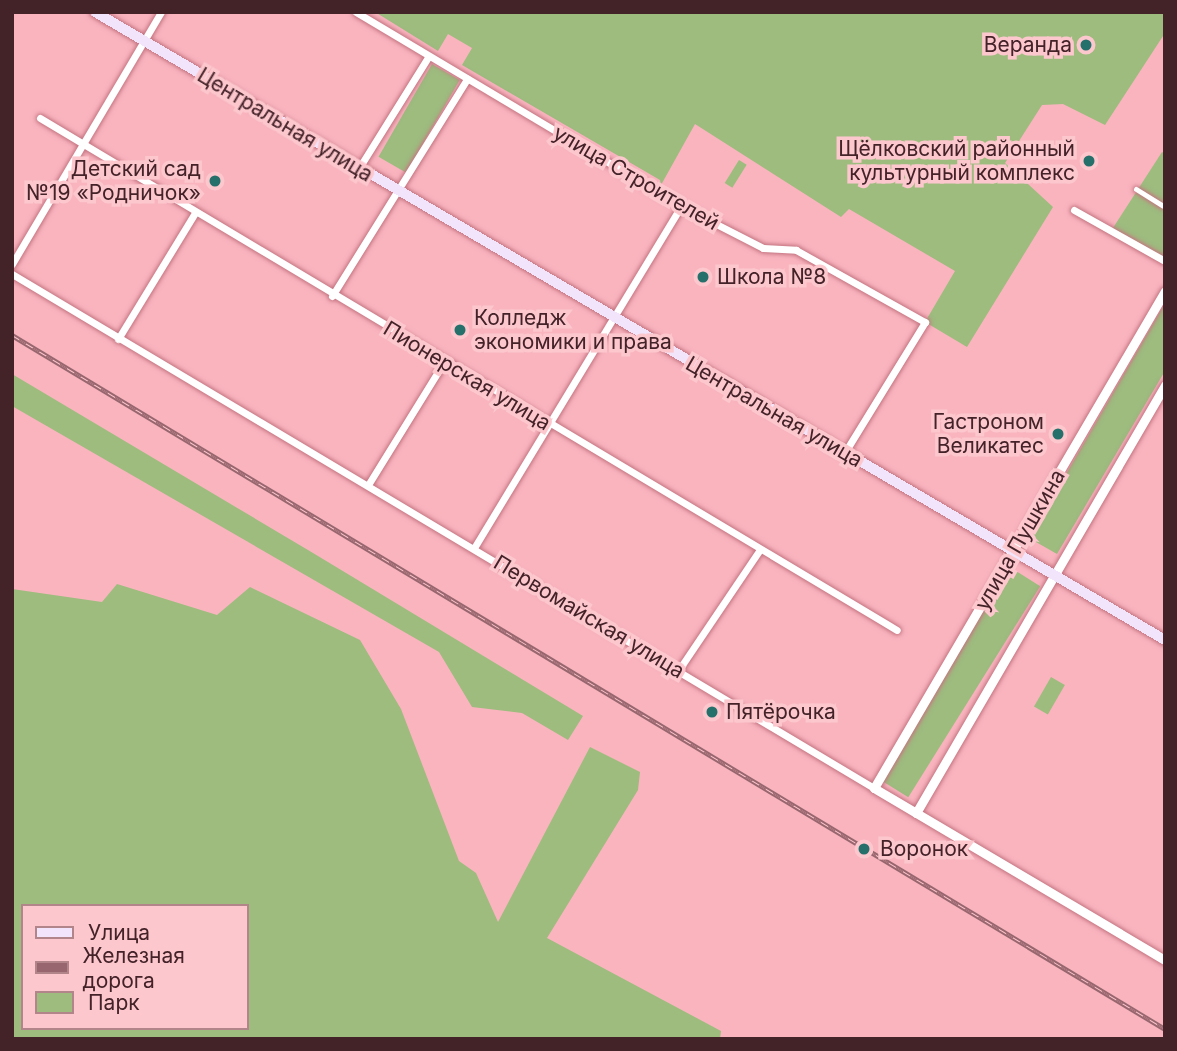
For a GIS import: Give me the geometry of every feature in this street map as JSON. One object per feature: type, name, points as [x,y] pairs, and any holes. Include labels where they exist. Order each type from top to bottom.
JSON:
[{"type":"main road","name":"Центральная улица","points":[[95,12],[1165,640]]},
{"type":"street","points":[[12,264],[161,12]]},
{"type":"street","name":"улица Строителей","points":[[356,12],[681,206],[763,248],[796,250],[925,322],[845,452]]},
{"type":"street","points":[[359,168],[428,57]]},
{"type":"street","points":[[332,296],[467,79]]},
{"type":"street","name":"Пионерская улица","points":[[40,118],[332,296],[759,551],[897,630]]},
{"type":"street","points":[[1136,189],[1162,205]]},
{"type":"street","points":[[474,548],[681,206]]},
{"type":"street","points":[[1074,210],[1165,261]]},
{"type":"street","points":[[118,339],[195,213]]},
{"type":"street","name":"Первомайская улица","points":[[12,274],[1165,960]]},
{"type":"street","name":"улица Пушкина","points":[[874,788],[1165,291]]},
{"type":"street","points":[[368,485],[444,362]]},
{"type":"street","points":[[916,813],[1165,385]]},
{"type":"street","points":[[678,671],[759,551]]},
{"type":"green space","points":[[375,12],[1165,12],[1165,33],[1105,125],[1063,104],[1042,105],[1005,163],[1053,207],[967,347],[925,322],[955,271],[849,209],[841,217],[695,124],[661,185],[660,180],[462,65],[472,48],[448,34],[438,51]]},
{"type":"green space","points":[[432,64],[460,80],[406,173],[378,157]]},
{"type":"green space","points":[[1162,152],[1165,154],[1165,261],[1111,231]]},
{"type":"green space","points":[[739,160],[747,165],[732,188],[725,183]]},
{"type":"green space","points":[[1165,303],[1165,371],[1057,554],[1029,538]]},
{"type":"green space","points":[[12,374],[583,716],[568,740],[522,713],[472,707],[439,652],[12,406]]},
{"type":"green space","points":[[1008,566],[1040,586],[908,797],[876,777]]},
{"type":"green space","points":[[117,584],[217,615],[250,587],[360,640],[401,709],[459,861],[476,873],[498,922],[590,747],[640,772],[638,790],[547,938],[721,1031],[720,1039],[12,1039],[12,589],[102,602]]},
{"type":"green space","points":[[1051,677],[1065,685],[1048,714],[1034,706]]},
{"type":"railway","points":[[12,335],[1165,1029]]},
{"type":"place","name":"Веранда","points":[[1086,45]]},
{"type":"place","name":"Щёлковский районный культурный комплекс","points":[[1089,161]]},
{"type":"place","name":"Детский сад №19 «Родничок»","points":[[215,181]]},
{"type":"place","name":"Школа №8","points":[[703,277]]},
{"type":"place","name":"Колледж экономики и права","points":[[460,330]]},
{"type":"place","name":"Гастроном Великатес","points":[[1058,434]]},
{"type":"place","name":"Пятёрочка","points":[[712,712]]},
{"type":"place","name":"Воронок","points":[[864,849]]}]
